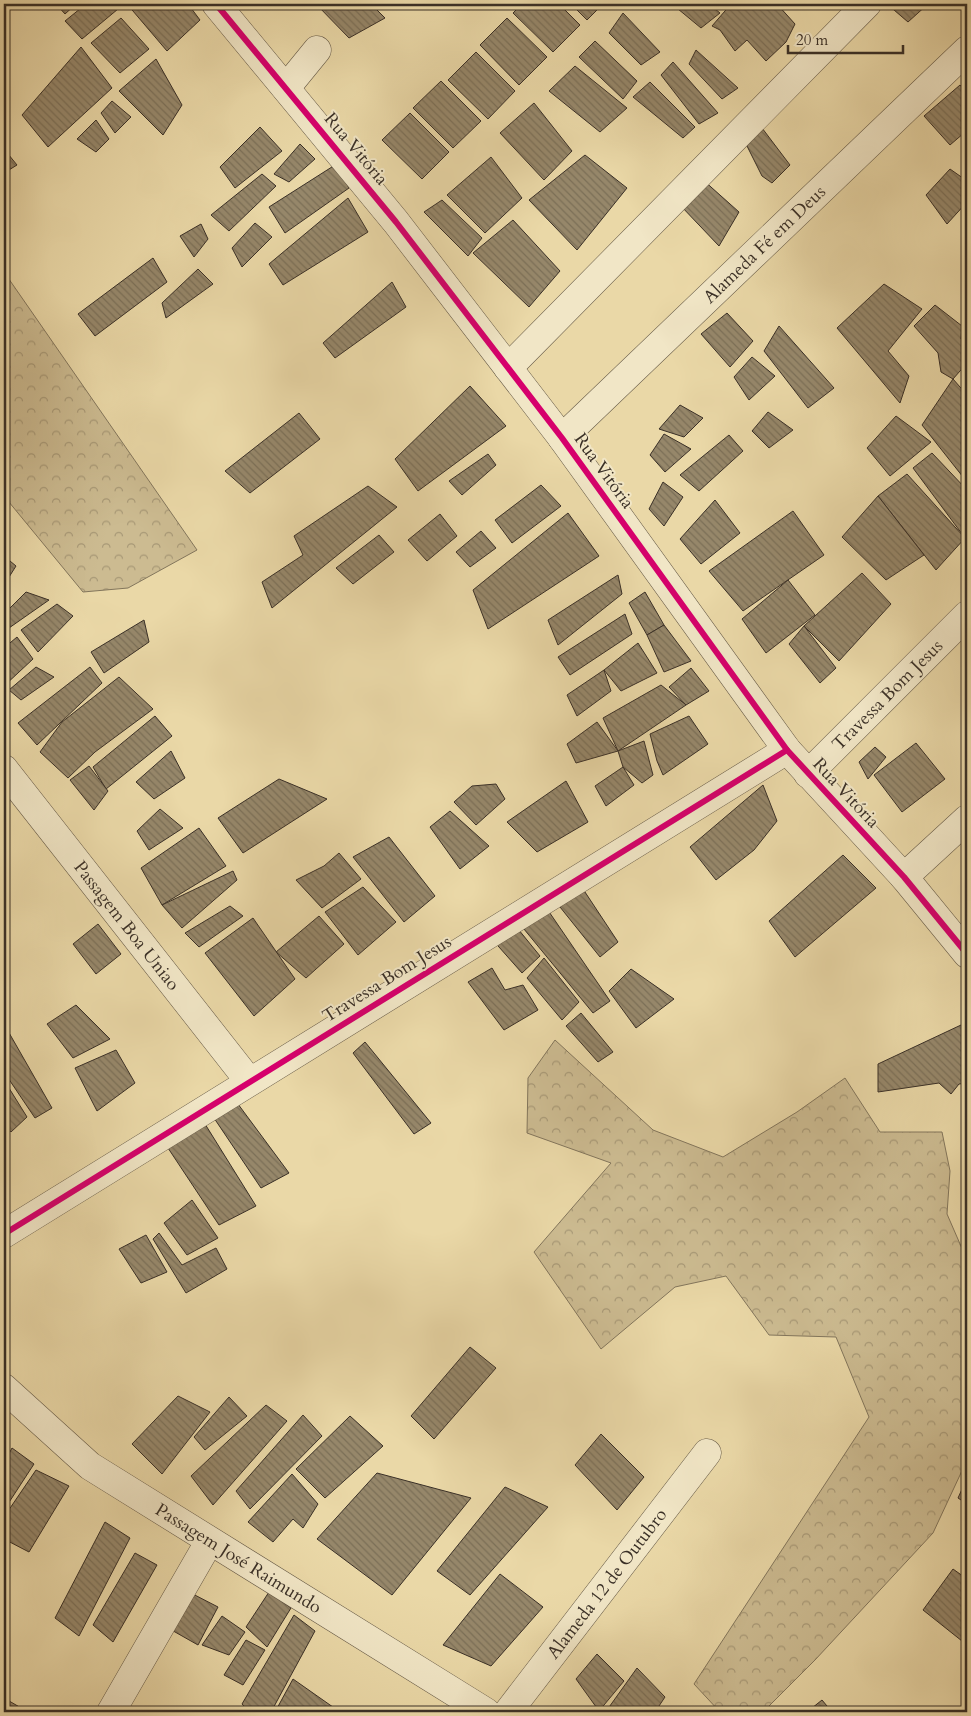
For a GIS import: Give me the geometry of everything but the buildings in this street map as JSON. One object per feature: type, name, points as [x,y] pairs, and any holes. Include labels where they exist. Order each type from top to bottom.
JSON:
[{"type":"street","name":"Rua Vitória","points":[[216,4],[396,222],[562,438],[786,750],[904,877],[967,954]]},
{"type":"street","points":[[508,368],[867,4]]},
{"type":"street","points":[[286,88],[317,50]]},
{"type":"street","name":"Alameda Fé em Deus","points":[[562,438],[967,50]]},
{"type":"street","name":"Travessa Bom Jesus","points":[[808,774],[967,615]]},
{"type":"street","name":"Travessa Bom Jesus","points":[[4,1234],[786,750]]},
{"type":"street","name":"Passagem Boa Uniao","points":[[4,769],[249,1081]]},
{"type":"street","points":[[904,877],[967,819]]},
{"type":"street","name":"Passagem José Raimundo","points":[[4,1388],[90,1466],[209,1542],[486,1712]]},
{"type":"street","name":"Alameda 12 de Outubro","points":[[508,1712],[707,1453]]},
{"type":"street","points":[[111,1712],[209,1542]]},
{"type":"green space","points":[[4,272],[197,550],[128,588],[83,592],[4,496]]},
{"type":"green space","points":[[555,1040],[653,1130],[723,1157],[797,1112],[845,1078],[880,1132],[942,1132],[950,1171],[947,1214],[967,1260],[967,1460],[933,1533],[815,1660],[763,1712],[720,1712],[694,1684],[869,1417],[836,1337],[769,1335],[726,1276],[675,1287],[601,1349],[534,1252],[611,1163],[527,1133],[528,1078]]},
{"type":"cycle path","points":[[216,4],[396,222],[562,438],[787,750],[904,877],[967,954]]},
{"type":"cycle path","points":[[4,1234],[787,750]]}]
